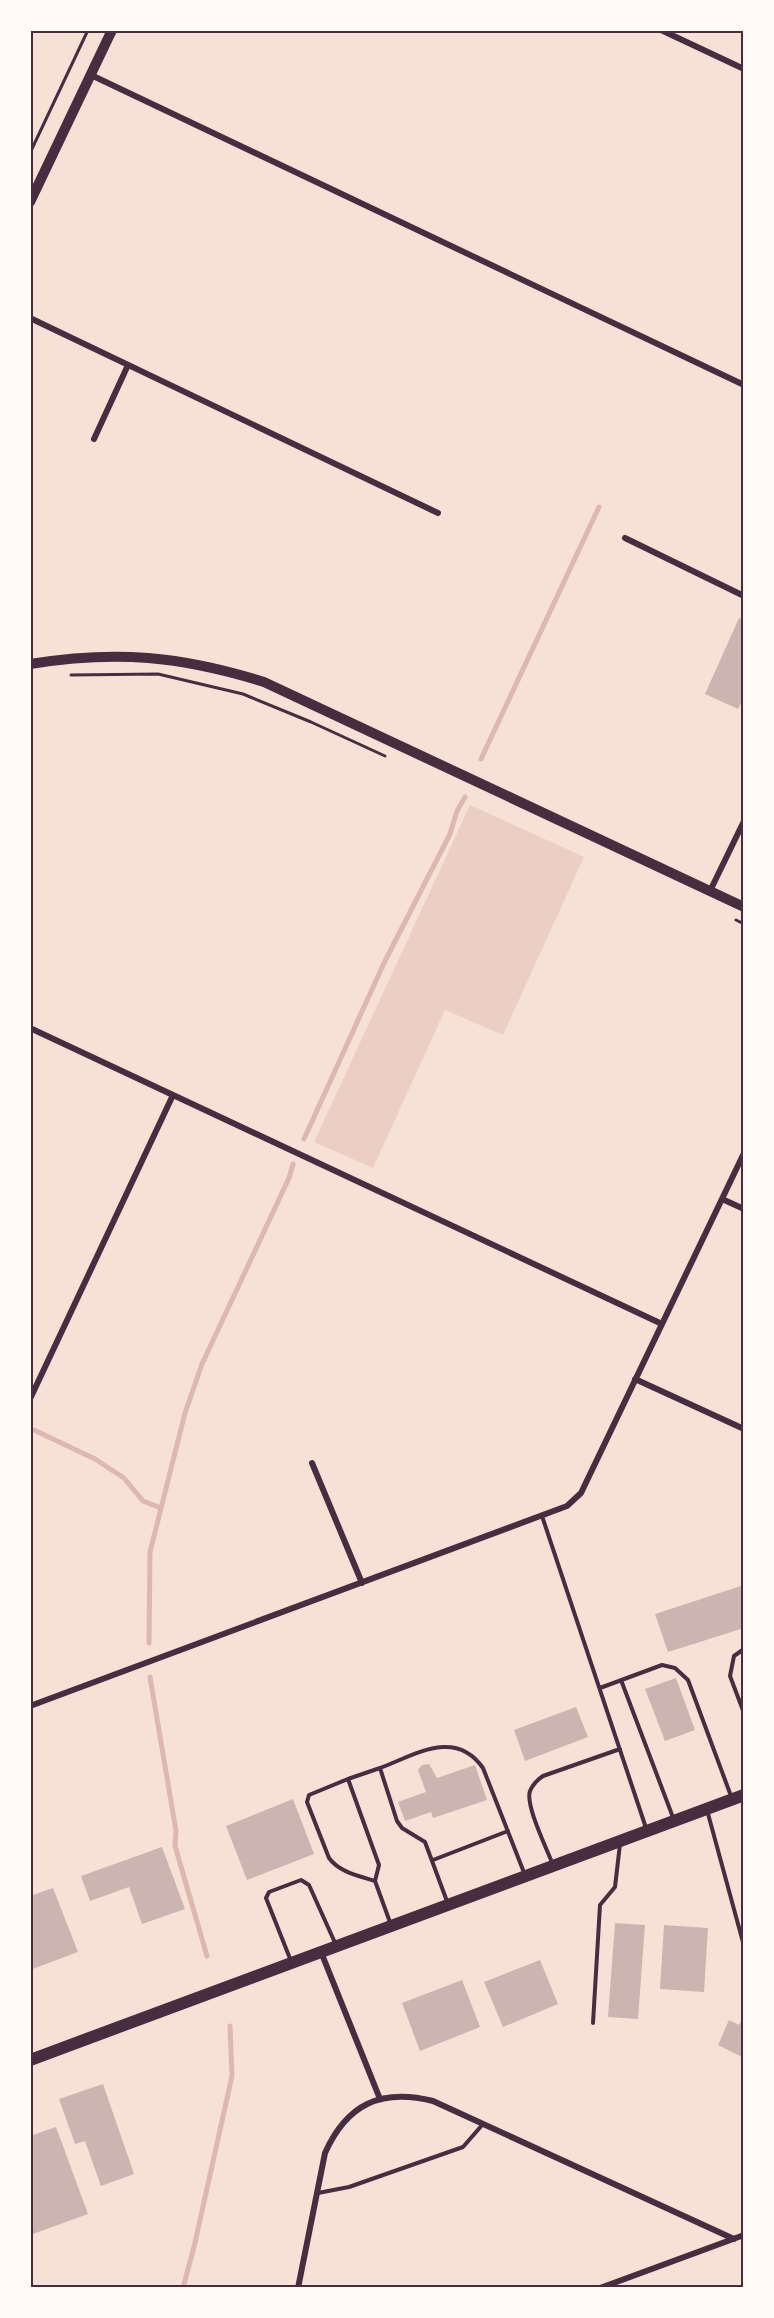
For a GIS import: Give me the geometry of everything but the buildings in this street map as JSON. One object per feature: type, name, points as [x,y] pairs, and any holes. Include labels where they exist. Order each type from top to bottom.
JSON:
[{"type":"main road","points":[[30,2060],[738,1798]]},
{"type":"street","points":[[30,202],[112,30]]},
{"type":"street","points":[[661,30],[744,69]]},
{"type":"street","points":[[91,75],[744,385]]},
{"type":"street","points":[[30,318],[438,513]]},
{"type":"street","points":[[94,439],[128,365]]},
{"type":"street","points":[[625,538],[744,596]]},
{"type":"street","points":[[30,664],[97,656],[135,655],[188,662],[226,670],[264,682],[744,907]]},
{"type":"street","points":[[710,891],[744,821]]},
{"type":"street","points":[[30,1028],[662,1324]]},
{"type":"street","points":[[30,1399],[173,1095]]},
{"type":"street","points":[[30,1706],[567,1506],[581,1493],[744,1153]]},
{"type":"street","points":[[722,1199],[744,1209]]},
{"type":"street","points":[[635,1379],[744,1429]]},
{"type":"street","points":[[312,1463],[362,1583]]},
{"type":"street","points":[[321,1952],[380,2099]]},
{"type":"street","points":[[298,2288],[325,2152],[334,2132],[346,2117],[358,2108],[380,2099],[402,2096],[433,2101],[734,2239]]},
{"type":"street","points":[[600,2288],[744,2235]]},
{"type":"lane","points":[[542,1515],[647,1830]]},
{"type":"lane","points":[[744,1649],[734,1656],[730,1676],[744,1713]]},
{"type":"lane","points":[[600,1688],[662,1665],[675,1668],[688,1680],[738,1798]]},
{"type":"lane","points":[[621,1680],[674,1821]]},
{"type":"lane","points":[[375,1881],[346,1872],[333,1864],[308,1802],[309,1795],[436,1746],[462,1750],[474,1755],[483,1768],[525,1876]]},
{"type":"lane","points":[[554,1865],[530,1806],[529,1793],[535,1782],[543,1776],[620,1749]]},
{"type":"lane","points":[[380,1768],[397,1821],[402,1828],[424,1842],[433,1860],[448,1905]]},
{"type":"lane","points":[[348,1779],[379,1865],[375,1881],[392,1925]]},
{"type":"lane","points":[[706,1809],[744,1946]]},
{"type":"lane","points":[[433,1860],[508,1831]]},
{"type":"lane","points":[[593,2023],[600,1905],[615,1887],[621,1840]]},
{"type":"lane","points":[[292,1963],[268,1906],[266,1898],[269,1892],[301,1880],[306,1882],[336,1946]]},
{"type":"lane","points":[[317,2193],[349,2187],[463,2147],[483,2124]]},
{"type":"path","points":[[30,153],[88,30]]},
{"type":"path","points":[[63,675],[158,674],[243,694],[386,756]]},
{"type":"path","points":[[733,919],[744,924]]},
{"type":"shaded area","points":[[470,805],[584,857],[503,1035],[445,1010],[373,1168],[314,1142]]},
{"type":"waterway","points":[[481,759],[599,507]]},
{"type":"waterway","points":[[304,1139],[384,963],[450,834],[457,811],[465,797]]},
{"type":"waterway","points":[[149,1643],[150,1552],[185,1413],[202,1364],[289,1178],[293,1164]]},
{"type":"waterway","points":[[34,1430],[95,1459],[124,1478],[143,1501],[161,1508]]},
{"type":"waterway","points":[[150,1677],[176,1831],[175,1846],[207,1956]]},
{"type":"waterway","points":[[183,2288],[232,2076],[230,2026]]}]
